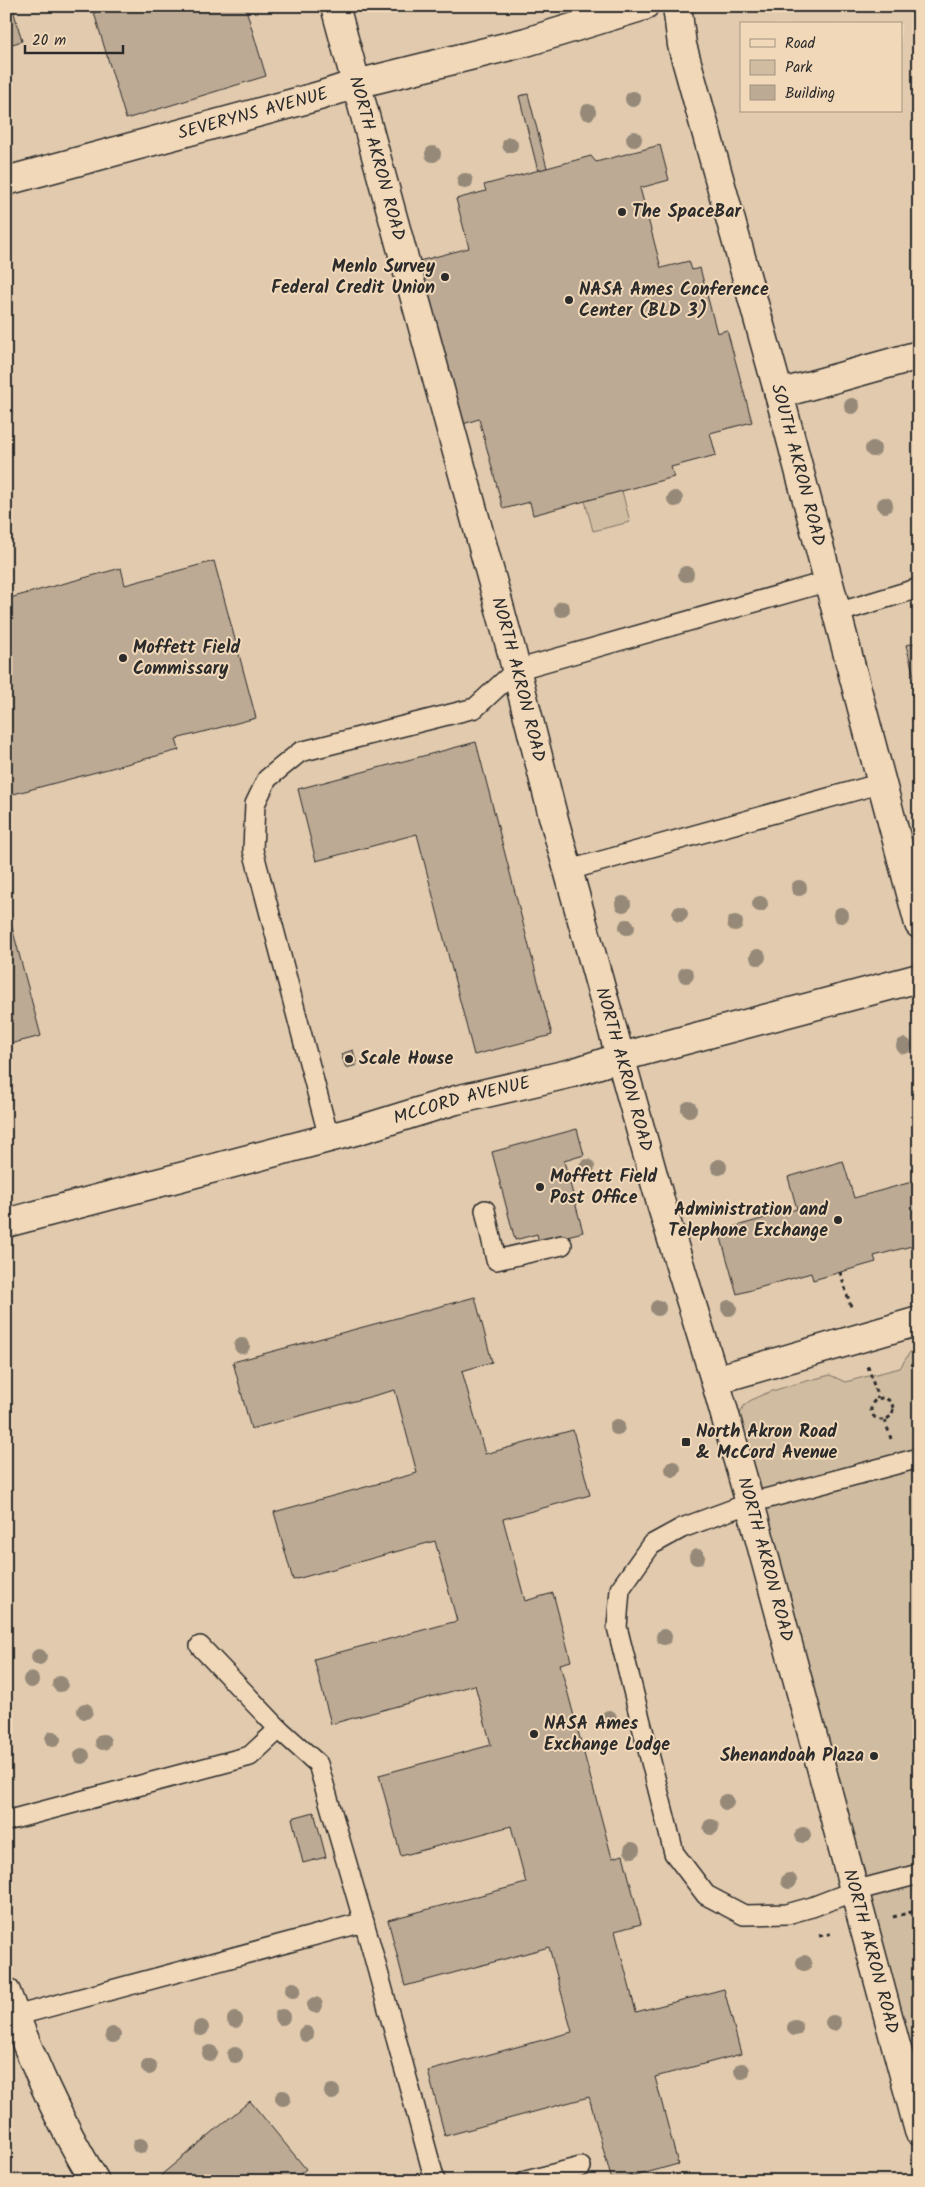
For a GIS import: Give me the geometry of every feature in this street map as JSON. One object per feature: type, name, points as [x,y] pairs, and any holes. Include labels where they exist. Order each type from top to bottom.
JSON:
[{"type":"street","name":"NORTH AKRON ROAD","points":[[335,6],[662,1207],[715,1380],[750,1503],[919,2131]]},
{"type":"street","name":"SEVERYNS AVENUE","points":[[6,181],[319,96],[356,84],[526,42],[644,6]]},
{"type":"street","name":"SOUTH AKRON ROAD","points":[[677,6],[682,45],[779,394],[919,924]]},
{"type":"street","points":[[779,394],[919,355]]},
{"type":"street","name":"MCCORD AVENUE","points":[[6,1223],[329,1138],[456,1100],[572,1073],[621,1057],[919,978]]},
{"type":"street","points":[[715,1380],[919,1321]]},
{"type":"street","points":[[11,2004],[27,2050],[74,2147],[95,2181]]},
{"type":"lane","points":[[329,1138],[253,850],[255,804],[267,779],[300,752],[475,708],[516,670],[829,581]]},
{"type":"lane","points":[[837,613],[919,588]]},
{"type":"lane","points":[[569,870],[882,783]]},
{"type":"lane","points":[[485,1210],[496,1260],[562,1244]]},
{"type":"lane","points":[[919,1458],[750,1503],[682,1528],[651,1545],[620,1589],[617,1628],[674,1852],[706,1895],[744,1915],[787,1914],[854,1891],[919,1874]]},
{"type":"lane","points":[[200,1646],[279,1730],[318,1764],[364,1922],[435,2181]]},
{"type":"lane","points":[[6,1822],[250,1756],[279,1730]]},
{"type":"lane","points":[[11,2004],[364,1922]]},
{"type":"lane","points":[[529,2180],[581,2167]]},
{"type":"path","points":[[878,1399],[888,1400],[892,1406],[892,1412],[885,1420],[874,1418],[871,1412],[872,1404],[878,1399]]},
{"type":"shaded area","points":[[6,6],[919,6],[919,2181],[6,2181]]},
{"type":"green space","points":[[622,491],[630,522],[593,531],[585,501]]},
{"type":"green space","name":"Shenandoah Plaza","points":[[919,1349],[919,2086],[738,1425],[744,1406],[759,1396],[830,1375],[845,1382],[900,1368],[910,1352]]},
{"type":"building","points":[[6,6],[12,6],[22,41],[6,46]]},
{"type":"building","points":[[92,6],[245,6],[266,76],[126,119]]},
{"type":"building","points":[[528,94],[547,168],[538,171],[519,96]]},
{"type":"building","name":"NASA Ames Conference Center (BLD 3)","points":[[660,145],[669,180],[640,188],[661,268],[689,261],[692,270],[700,268],[717,333],[727,330],[752,422],[710,433],[716,455],[671,467],[674,477],[533,515],[530,502],[503,509],[479,419],[463,424],[419,261],[469,248],[456,199],[486,191],[484,185],[591,156],[596,162]]},
{"type":"building","name":"Moffett Field Commissary","points":[[214,561],[256,718],[176,739],[179,750],[6,796],[6,599],[121,568],[125,585]]},
{"type":"building","points":[[919,642],[919,695],[906,645]]},
{"type":"building","points":[[476,742],[552,1035],[474,1055],[417,834],[316,861],[298,789]]},
{"type":"building","points":[[6,905],[41,1036],[6,1045]]},
{"type":"building","name":"Scale House","points":[[353,1050],[357,1065],[346,1068],[341,1054]]},
{"type":"building","points":[[577,1129],[584,1155],[564,1161],[583,1232],[539,1243],[537,1234],[515,1240],[492,1152]]},
{"type":"building","name":"Administration and Telephone Exchange","points":[[843,1161],[854,1198],[919,1180],[919,1244],[874,1256],[876,1262],[813,1280],[811,1273],[737,1294],[719,1231],[797,1209],[788,1177]]},
{"type":"building","name":"NASA Ames Exchange Lodge","points":[[475,1297],[492,1362],[462,1371],[485,1454],[573,1430],[590,1495],[503,1519],[525,1601],[553,1593],[571,1661],[560,1664],[612,1858],[623,1855],[641,1924],[615,1931],[636,2012],[724,1989],[741,2054],[655,2077],[678,2164],[617,2181],[612,2181],[589,2097],[445,2136],[428,2071],[572,2032],[549,1947],[405,1986],[388,1920],[526,1883],[511,1826],[401,1856],[379,1775],[491,1745],[475,1685],[331,1724],[314,1659],[457,1621],[435,1541],[293,1580],[274,1512],[417,1473],[395,1390],[251,1429],[233,1362]]},
{"type":"building","points":[[314,1812],[326,1857],[303,1863],[292,1818]]},
{"type":"building","points":[[250,2101],[306,2169],[292,2181],[166,2181],[161,2175]]},
{"type":"place","name":"The SpaceBar","points":[[622,212]]},
{"type":"place","name":"Menlo Survey Federal Credit Union","points":[[445,277]]},
{"type":"place","name":"NASA Ames Conference Center (BLD 3)","points":[[569,300]]},
{"type":"place","name":"Moffett Field Commissary","points":[[123,658]]},
{"type":"place","name":"Scale House","points":[[349,1059]]},
{"type":"place","name":"Moffett Field Post Office","points":[[540,1187]]},
{"type":"place","name":"Administration and Telephone Exchange","points":[[838,1220]]},
{"type":"place","name":"North Akron Road & McCord Avenue","points":[[686,1442]]},
{"type":"place","name":"NASA Ames Exchange Lodge","points":[[534,1734]]},
{"type":"place","name":"Shenandoah Plaza","points":[[874,1756]]}]
